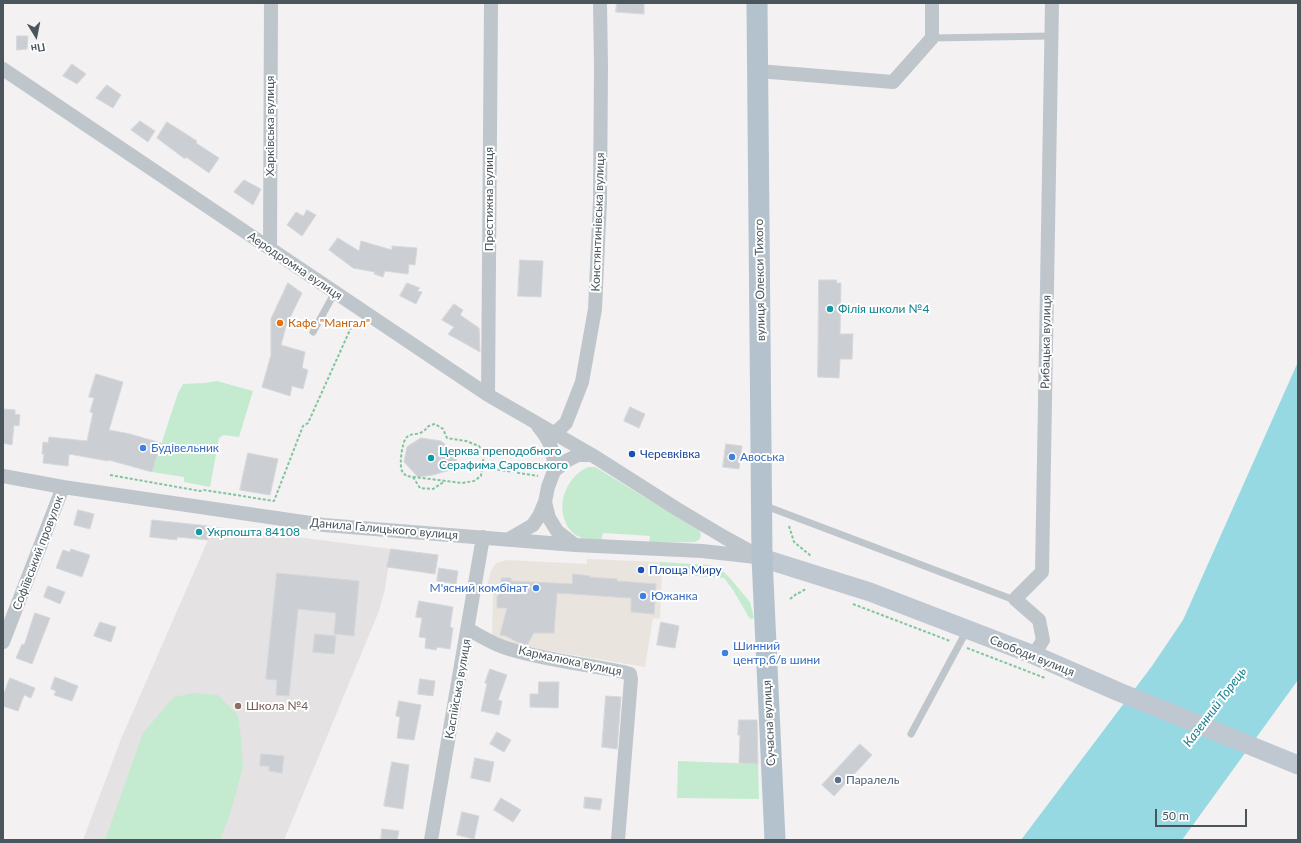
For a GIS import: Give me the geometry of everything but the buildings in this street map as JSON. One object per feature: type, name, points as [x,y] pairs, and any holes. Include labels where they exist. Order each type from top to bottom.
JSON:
[{"type":"main road","name":"вулиця Олекси Тихого","points":[[757,3],[762,558]]},
{"type":"main road","name":"Свободи вулиця","points":[[762,558],[870,592],[967,639],[1034,656],[1298,764]]},
{"type":"main road","name":"Сучасна вулиця","points":[[762,558],[775,840]]},
{"type":"street","name":"Харківська вулиця","points":[[270,248],[271,3]]},
{"type":"street","name":"Престижна вулиця","points":[[488,395],[491,3]]},
{"type":"street","name":"Констянтинівська вулиця","points":[[555,433],[566,423],[582,382],[595,309],[600,201],[600,3]]},
{"type":"street","points":[[758,71],[893,82],[932,38],[932,3]]},
{"type":"street","name":"Рибацька вулиця","points":[[1017,601],[1015,599],[1042,572],[1052,3]]},
{"type":"street","name":"Аеродромна вулиця","points":[[3,69],[488,395],[592,455]]},
{"type":"street","points":[[509,539],[533,525],[545,502],[552,475],[554,458],[552,446],[547,437],[536,424]]},
{"type":"street","points":[[552,475],[566,461],[578,456],[592,455],[718,534],[762,558]]},
{"type":"street","name":"Данила Галицького вулиця","points":[[3,476],[64,487],[324,525],[575,545]]},
{"type":"street","name":"Софіївський провулок","points":[[3,642],[64,487]]},
{"type":"street","points":[[545,502],[549,518],[557,531],[575,545],[702,551],[762,558]]},
{"type":"street","name":"Каспійська вулиця","points":[[432,840],[483,537]]},
{"type":"street","points":[[1017,601],[1039,620],[1043,640],[1034,656]]},
{"type":"street","name":"Кармалюка вулиця","points":[[468,629],[506,648],[630,674],[631,679],[618,840]]},
{"type":"lane","points":[[932,38],[1051,36]]},
{"type":"lane","points":[[313,332],[335,292]]},
{"type":"lane","points":[[761,504],[1017,601]]},
{"type":"lane","points":[[911,734],[967,639]]},
{"type":"path","points":[[110,475],[200,491],[204,490],[274,501],[303,426],[308,423],[359,309]]},
{"type":"path","points":[[435,424],[443,429],[447,438],[466,441],[479,446],[484,455],[481,476],[474,482],[462,483],[413,477],[406,476],[402,471],[401,464],[404,443],[407,437],[422,432],[428,426],[435,424]]},
{"type":"path","points":[[482,467],[552,475]]},
{"type":"path","points":[[413,477],[420,488],[433,489],[445,481]]},
{"type":"path","points":[[790,599],[801,591],[811,589]]},
{"type":"path","points":[[850,603],[952,642]]},
{"type":"path","points":[[967,639],[1048,679]]},
{"type":"shaded area","name":"Школа №4","points":[[209,526],[391,549],[385,589],[379,611],[284,840],[83,840],[121,739],[208,540]]},
{"type":"shaded area","points":[[587,559],[660,562],[659,572],[662,573],[660,619],[653,618],[645,667],[503,643],[492,638],[493,591],[486,590],[491,571],[496,563],[507,560],[587,564]]},
{"type":"green space","points":[[217,381],[253,391],[239,437],[224,435],[219,438],[210,487],[184,482],[184,477],[152,472],[178,393],[183,384]]},
{"type":"green space","points":[[588,467],[595,467],[699,530],[701,534],[700,539],[695,542],[649,543],[650,536],[603,533],[601,541],[593,541],[578,536],[572,532],[566,524],[562,505],[567,487],[580,472]]},
{"type":"green space","points":[[660,562],[710,565],[719,568],[729,577],[750,602],[754,618],[750,619],[724,578],[659,573]]},
{"type":"green space","points":[[194,693],[218,695],[238,715],[243,767],[230,814],[220,840],[105,840],[143,733],[174,697]]},
{"type":"green space","points":[[678,761],[758,764],[759,799],[677,798]]},
{"type":"water","name":"Казенний Торець","points":[[1298,362],[1298,680],[1182,840],[1021,840],[1152,666],[1183,620]]},
{"type":"place","name":"Філія школи №4","points":[[830,309]]},
{"type":"place","name":"Кафе \"Мангал\"","points":[[280,323]]},
{"type":"place","name":"Будівельник","points":[[143,448]]},
{"type":"place","name":"Черевківка","points":[[632,454]]},
{"type":"place","name":"Авоська","points":[[732,457]]},
{"type":"place","name":"Церква преподобного Серафима Саровського","points":[[431,458]]},
{"type":"place","name":"Укрпошта 84108","points":[[199,532]]},
{"type":"place","name":"Площа Миру","points":[[641,570]]},
{"type":"place","name":"М'ясний комбінат","points":[[536,588]]},
{"type":"place","name":"Южанка","points":[[643,596]]},
{"type":"place","name":"Шинний центр,б/в шини","points":[[725,653]]},
{"type":"place","name":"Школа №4","points":[[238,706]]},
{"type":"place","name":"Паралель","points":[[838,780]]}]
